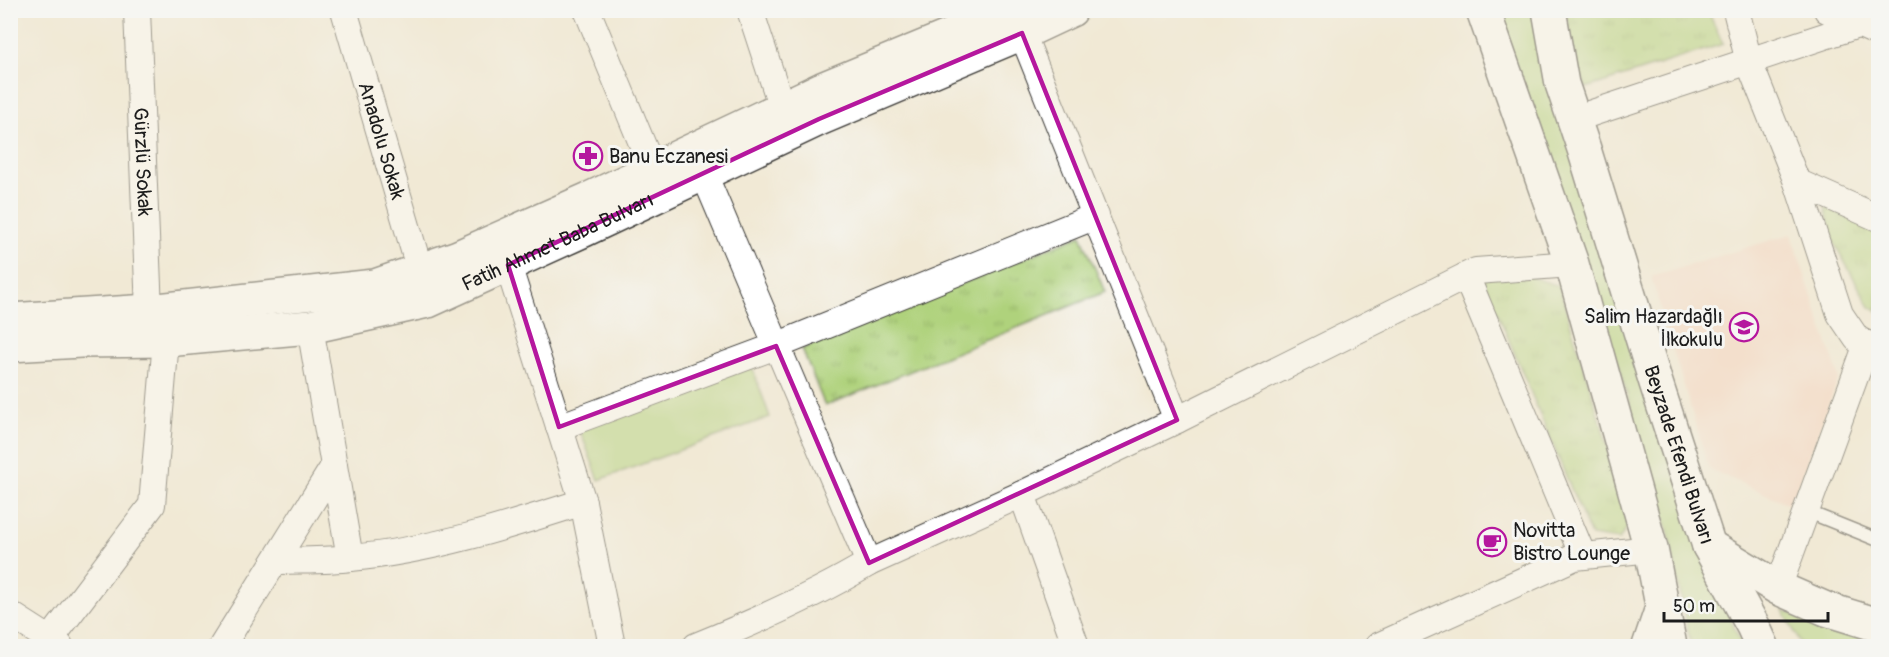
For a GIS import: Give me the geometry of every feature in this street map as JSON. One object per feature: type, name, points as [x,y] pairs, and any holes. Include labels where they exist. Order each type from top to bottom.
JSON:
[{"type":"main road","name":"Fatih Ahmet Baba Bulvarı","points":[[10,345],[166,340],[310,327],[428,301],[704,174],[1017,22],[1071,10]]},
{"type":"main road","points":[[1483,10],[1572,264],[1652,549],[1670,646]]},
{"type":"main road","name":"Beyzade Efendi Bulvarı","points":[[1549,10],[1562,84],[1709,546],[1762,646]]},
{"type":"main road","name":"Fatih Ahmet Baba Bulvarı","points":[[10,320],[149,311],[375,286],[458,258],[653,170],[974,18],[1017,22]]},
{"type":"main road","points":[[1709,546],[1778,588],[1826,609],[1878,626]]},
{"type":"main road","points":[[1650,646],[1663,605]]},
{"type":"street","name":"Gürzlü Sokak","points":[[137,10],[149,311]]},
{"type":"street","name":"Anadolu Sokak","points":[[344,10],[420,271]]},
{"type":"street","points":[[587,10],[653,170]]},
{"type":"street","points":[[750,10],[782,108]]},
{"type":"street","points":[[1736,10],[1749,62],[1797,182],[1839,314],[1857,339],[1873,347],[1806,511],[1778,588]]},
{"type":"street","points":[[1827,10],[1868,29]]},
{"type":"street","points":[[1017,22],[1177,420]]},
{"type":"street","points":[[1574,119],[1749,62],[1868,29]]},
{"type":"street","points":[[704,174],[869,563]]},
{"type":"street","points":[[1797,182],[1878,218]]},
{"type":"street","points":[[559,426],[776,346],[1096,216]]},
{"type":"street","points":[[696,646],[753,622],[846,577],[869,563],[1022,494],[1177,420],[1476,271],[1572,264]]},
{"type":"street","points":[[508,265],[583,502],[612,646]]},
{"type":"street","points":[[1466,276],[1583,556]]},
{"type":"street","points":[[310,327],[350,558]]},
{"type":"street","points":[[10,614],[55,643],[152,505],[166,340]]},
{"type":"street","points":[[222,646],[334,466]]},
{"type":"street","points":[[1022,494],[1076,646]]},
{"type":"street","points":[[277,561],[350,558],[400,552],[508,526],[583,502]]},
{"type":"street","points":[[1378,646],[1575,557],[1652,549]]},
{"type":"lane","points":[[1806,511],[1878,540]]},
{"type":"highlighted area","points":[[1022,33],[1177,420],[869,563],[776,346],[559,427],[508,265],[819,119]]},
{"type":"shaded area","name":"Salim Hazardağlı İlkokulu","points":[[1791,234],[1839,377],[1791,505],[1709,469],[1651,277]]},
{"type":"green space","points":[[1497,11],[1535,11],[1718,588],[1742,646],[1691,646],[1668,531],[1620,371]]},
{"type":"green space","points":[[1566,11],[1708,11],[1723,44],[1586,88],[1571,51]]},
{"type":"green space","points":[[1825,207],[1878,230],[1878,312],[1870,307],[1834,243]]},
{"type":"green space","points":[[1081,235],[1105,292],[825,406],[802,349]]},
{"type":"green space","points":[[1525,275],[1559,286],[1631,522],[1619,540],[1591,536],[1482,276]]},
{"type":"green space","points":[[751,364],[770,417],[599,480],[579,428]]},
{"type":"green space","points":[[1783,610],[1878,641],[1878,646],[1802,646]]},
{"type":"place","name":"Banu Eczanesi","points":[[588,156]]},
{"type":"place","name":"Salim Hazardağlı İlkokulu","points":[[1744,327]]},
{"type":"place","name":"Novitta Bistro Lounge","points":[[1492,542]]}]
